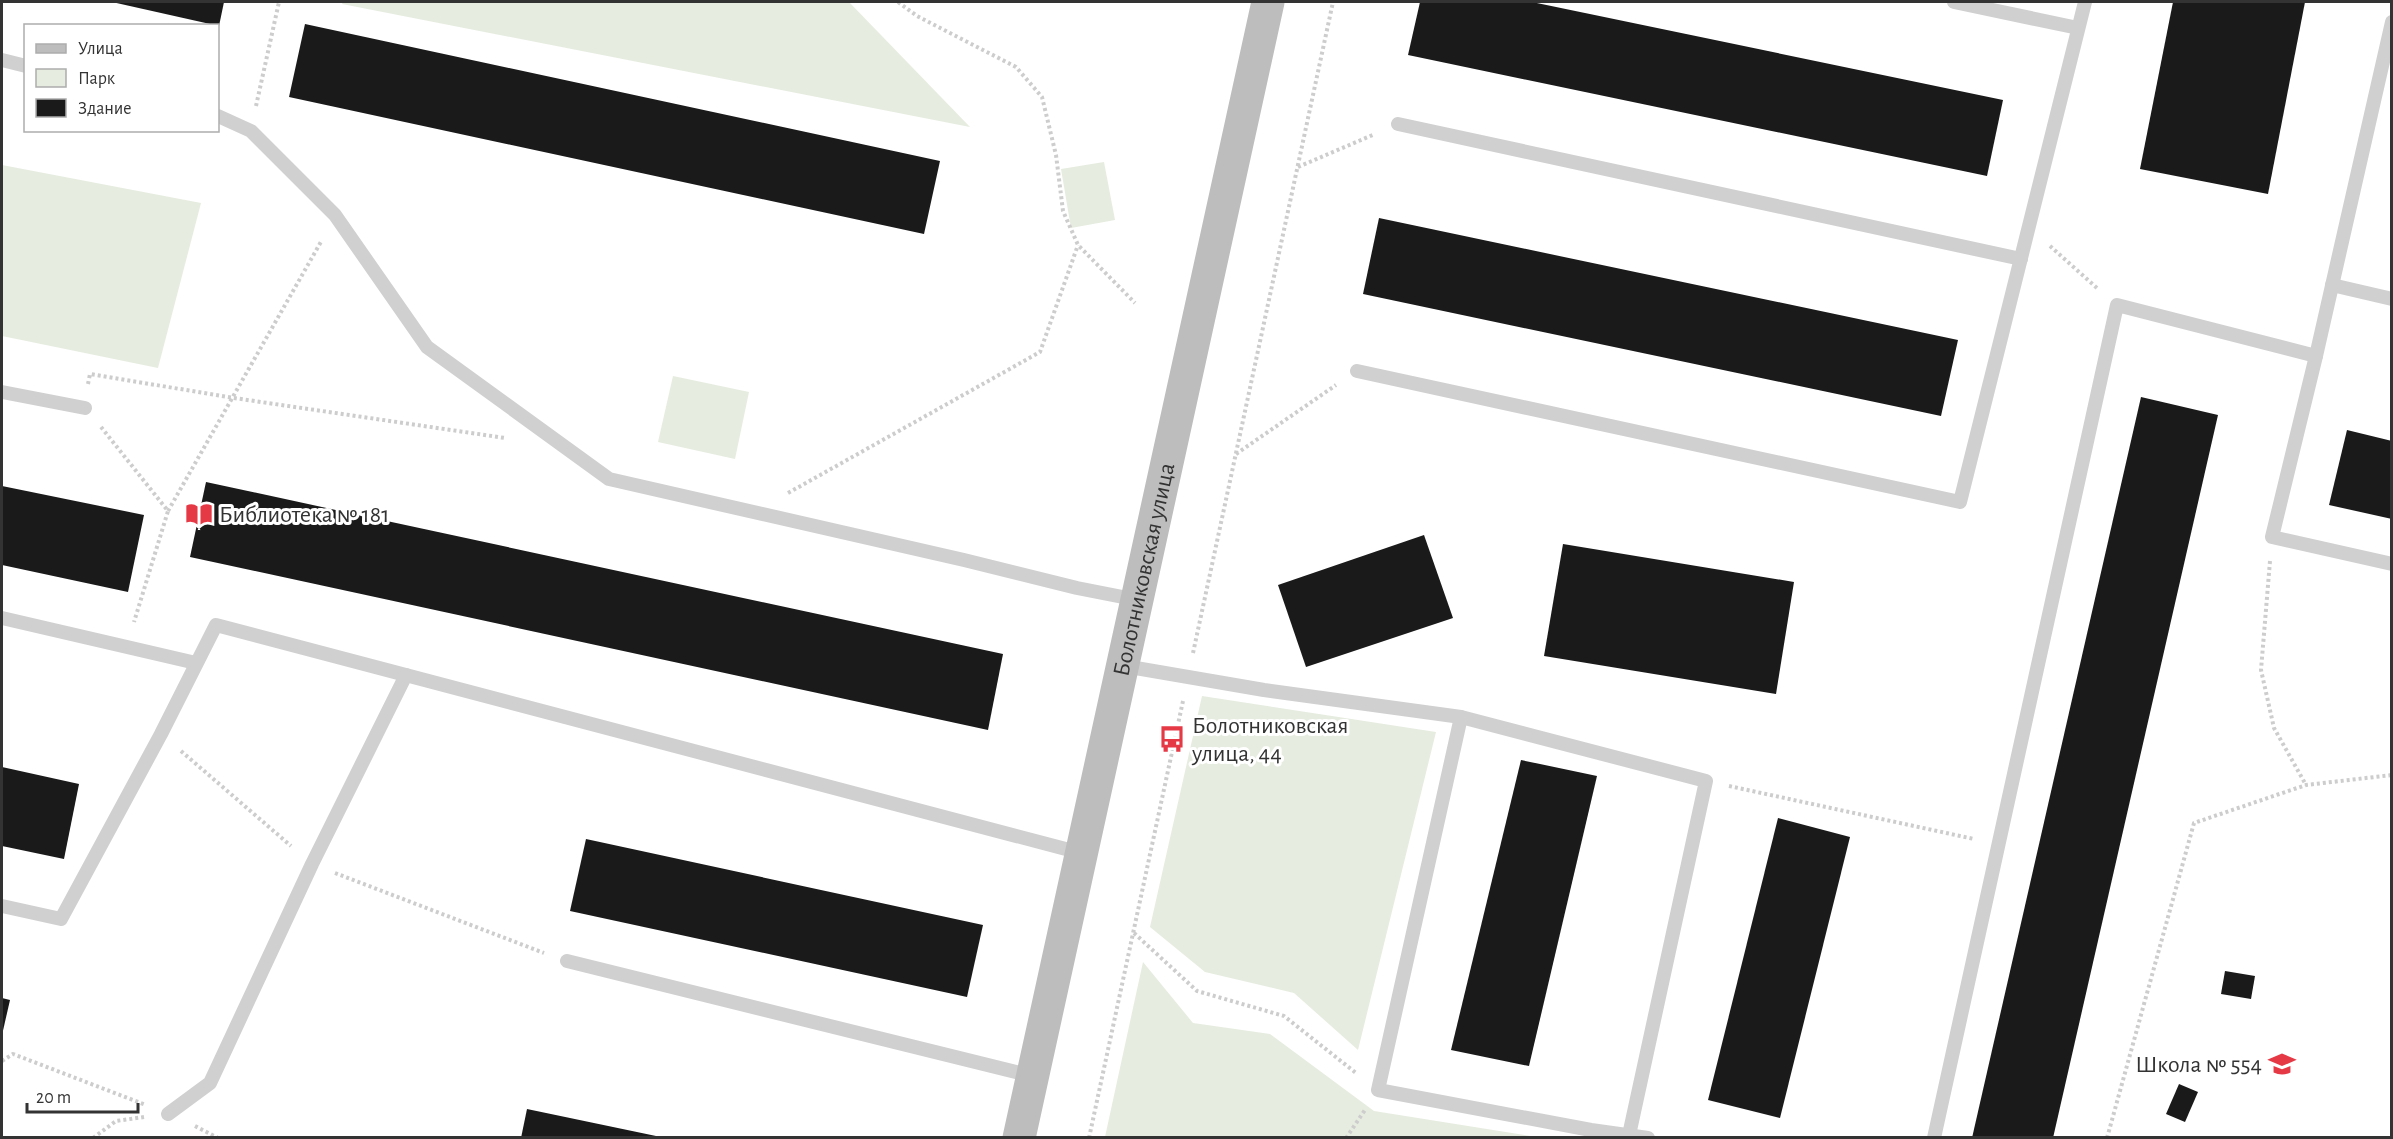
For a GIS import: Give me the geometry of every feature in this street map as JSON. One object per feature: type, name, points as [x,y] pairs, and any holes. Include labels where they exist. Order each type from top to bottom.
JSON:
[{"type":"street","name":"Болотниковская улица","points":[[1019,1137],[1139,600],[1268,2]]},
{"type":"lane","points":[[1954,2],[2078,28]]},
{"type":"lane","points":[[1357,371],[1960,502],[2085,2]]},
{"type":"lane","points":[[2391,22],[2385,82],[2332,285],[2272,537],[2391,564]]},
{"type":"lane","points":[[2,60],[24,66]]},
{"type":"lane","points":[[219,116],[251,131],[335,215],[427,347],[609,479],[1077,588],[1139,600]]},
{"type":"lane","points":[[1398,124],[2021,259]]},
{"type":"lane","points":[[2332,285],[2391,299]]},
{"type":"lane","points":[[1934,1137],[2117,306],[2316,356]]},
{"type":"lane","points":[[2,392],[85,408]]},
{"type":"lane","points":[[2,618],[196,663]]},
{"type":"lane","points":[[2,906],[61,919],[161,734],[216,625],[1081,853]]},
{"type":"lane","points":[[1124,666],[1188,678],[1461,717],[1706,781],[1629,1135]]},
{"type":"lane","points":[[168,1114],[210,1083],[312,864],[406,675]]},
{"type":"lane","points":[[1461,717],[1378,1090],[1591,1130],[1648,1137]]},
{"type":"lane","points":[[567,962],[1032,1076]]},
{"type":"path","points":[[251,131],[279,2]]},
{"type":"path","points":[[898,2],[917,16],[1016,67],[1042,97],[1056,155],[1063,211],[1078,245],[1135,303]]},
{"type":"path","points":[[1089,1137],[1333,2]]},
{"type":"path","points":[[1298,167],[1398,124]]},
{"type":"path","points":[[126,646],[168,511],[234,398],[335,215]]},
{"type":"path","points":[[2029,227],[2117,306]]},
{"type":"path","points":[[755,512],[1040,352],[1078,245]]},
{"type":"path","points":[[1236,454],[1357,371]]},
{"type":"path","points":[[168,511],[85,408],[90,374],[234,398],[509,438]]},
{"type":"path","points":[[2272,537],[2261,670],[2274,728],[2306,785]]},
{"type":"path","points":[[161,734],[214,777],[312,864],[567,962]]},
{"type":"path","points":[[2107,1137],[2194,823],[2306,785],[2391,775]]},
{"type":"path","points":[[1706,781],[1998,844]]},
{"type":"path","points":[[1133,933],[1197,991],[1284,1016],[1378,1090],[1346,1137]]},
{"type":"path","points":[[2,1061],[13,1054],[168,1114]]},
{"type":"path","points":[[93,1137],[116,1121],[168,1114]]},
{"type":"green space","points":[[343,2],[849,2],[970,127],[342,4]]},
{"type":"green space","points":[[1104,162],[1115,220],[1071,228],[1061,169]]},
{"type":"green space","points":[[2,165],[201,203],[158,368],[2,336]]},
{"type":"green space","points":[[673,376],[749,392],[735,459],[658,442]]},
{"type":"green space","points":[[1202,696],[1436,732],[1358,1050],[1294,993],[1205,972],[1150,927]]},
{"type":"green space","points":[[1143,962],[1193,1023],[1270,1034],[1374,1111],[1537,1137],[1105,1137]]},
{"type":"building","points":[[112,2],[224,2],[219,26],[219,24]]},
{"type":"building","points":[[1420,2],[1532,2],[2003,100],[1987,176],[1408,55]]},
{"type":"building","points":[[2173,2],[2305,2],[2268,194],[2140,169]]},
{"type":"building","points":[[305,24],[940,161],[924,234],[289,97]]},
{"type":"building","points":[[1379,218],[1958,340],[1941,416],[1363,294]]},
{"type":"building","points":[[2141,397],[2218,415],[2053,1138],[1972,1138]]},
{"type":"building","points":[[2347,430],[2392,441],[2392,519],[2329,505]]},
{"type":"building","points":[[206,482],[1003,654],[988,730],[190,557]]},
{"type":"building","points":[[2,486],[144,515],[128,592],[2,565]]},
{"type":"building","points":[[1424,535],[1453,618],[1306,667],[1278,585]]},
{"type":"building","points":[[1563,544],[1794,582],[1776,694],[1544,656]]},
{"type":"building","points":[[1521,760],[1597,776],[1529,1066],[1451,1050]]},
{"type":"building","points":[[2,767],[79,784],[64,859],[2,846]]},
{"type":"building","points":[[1778,818],[1850,837],[1780,1118],[1708,1100]]},
{"type":"building","points":[[586,839],[983,925],[967,997],[570,911]]},
{"type":"building","points":[[2225,971],[2255,976],[2251,999],[2221,994]]},
{"type":"building","points":[[2,998],[10,1000],[2,1035]]},
{"type":"building","points":[[2179,1084],[2198,1092],[2185,1122],[2166,1114]]},
{"type":"building","points":[[527,1109],[656,1136],[656,1138],[521,1138]]},
{"type":"place","name":"Библиотека № 181","points":[[199,514]]},
{"type":"place","name":"Болотниковская улица, 44","points":[[1172,739]]},
{"type":"place","name":"Школа № 554","points":[[2282,1064]]}]
